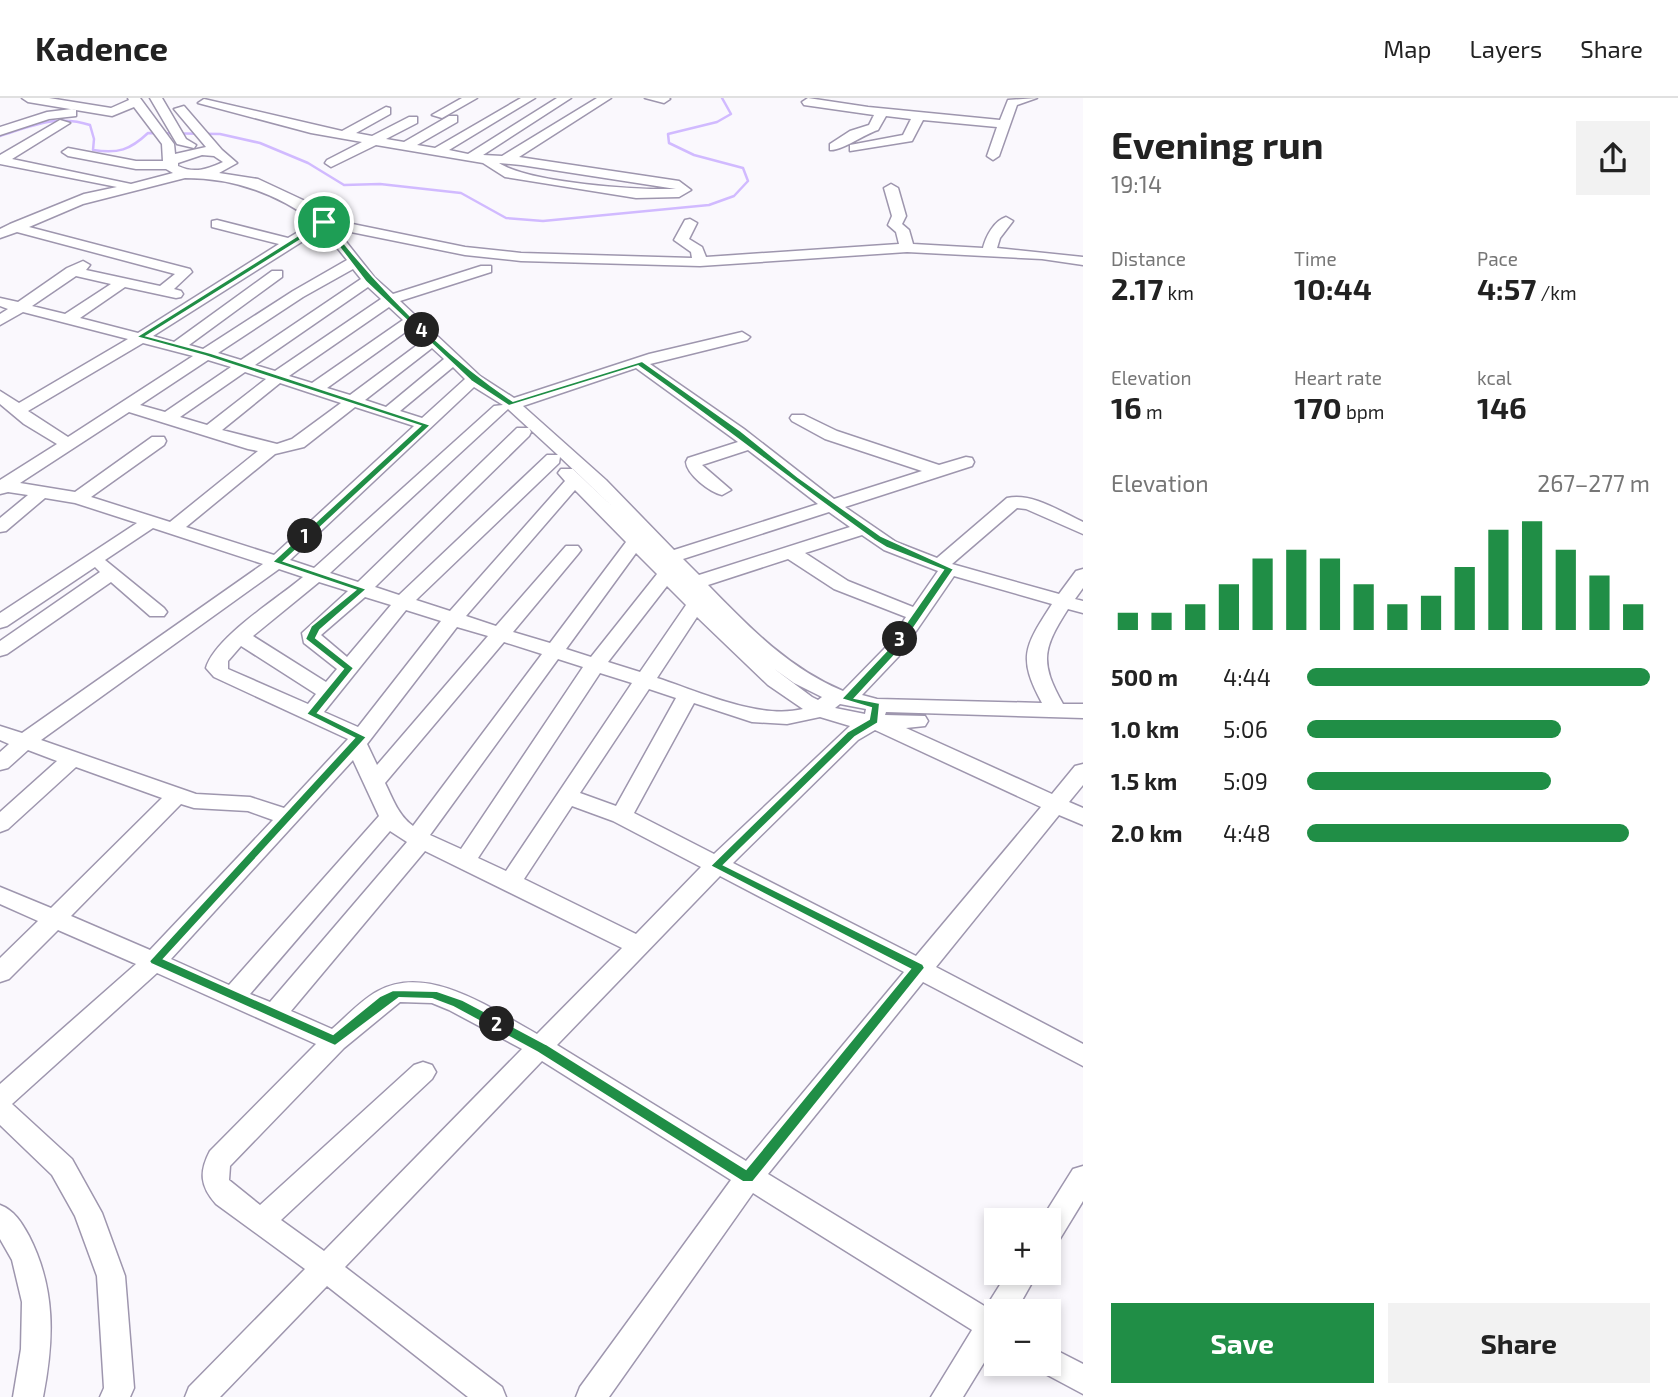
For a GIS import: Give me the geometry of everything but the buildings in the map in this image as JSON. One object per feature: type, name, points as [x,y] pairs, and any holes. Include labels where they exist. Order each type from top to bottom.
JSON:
[{"type":"street","points":[[28,98],[112,112],[135,100],[168,145],[176,169]]},
{"type":"street","points":[[156,98],[181,141],[205,145],[223,154],[231,163],[280,181],[298,202],[324,222],[369,280],[480,384],[493,403],[506,407],[600,484],[668,566],[695,605],[766,673],[786,690],[835,702]]},
{"type":"street","points":[[165,112],[218,98]]},
{"type":"street","points":[[438,115],[471,98]]},
{"type":"street","points":[[437,152],[529,98]]},
{"type":"street","points":[[470,158],[565,98]]},
{"type":"street","points":[[505,160],[605,98]]},
{"type":"street","points":[[993,156],[1015,100],[1031,98]]},
{"type":"street","points":[[808,102],[919,115],[1007,118]]},
{"type":"street","points":[[204,103],[272,121],[374,141],[470,158],[505,160],[668,183],[679,185],[684,190],[679,193],[647,195],[554,182],[512,175],[484,160]]},
{"type":"street","points":[[941,106],[1007,118]]},
{"type":"street","points":[[180,110],[205,145]]},
{"type":"street","points":[[344,135],[386,111]]},
{"type":"street","points":[[834,147],[854,134],[874,127],[882,112]]},
{"type":"street","points":[[854,148],[891,139],[908,138],[919,115]]},
{"type":"street","points":[[0,131],[47,116],[68,118],[0,160]]},
{"type":"street","points":[[0,119],[26,123]]},
{"type":"street","points":[[407,146],[453,119]]},
{"type":"street","points":[[331,163],[413,120]]},
{"type":"street","points":[[176,169],[176,159],[205,145]]},
{"type":"street","points":[[68,152],[253,183],[298,202]]},
{"type":"street","points":[[0,160],[125,185]]},
{"type":"street","points":[[205,174],[231,163]]},
{"type":"street","points":[[0,234],[13,221],[32,219],[176,169]]},
{"type":"street","points":[[76,202],[176,169]]},
{"type":"street","points":[[891,188],[899,216],[895,225],[902,230],[907,248]]},
{"type":"street","points":[[13,221],[102,252],[185,272],[163,291]]},
{"type":"street","points":[[989,251],[993,237],[1006,221]]},
{"type":"street","points":[[17,411],[87,372],[198,299],[324,222],[490,254],[700,262],[907,248],[989,251],[1083,261]]},
{"type":"street","points":[[690,223],[681,240],[697,250],[700,262]]},
{"type":"street","points":[[217,224],[290,243]]},
{"type":"street","points":[[0,321],[102,252]]},
{"type":"street","points":[[1,486],[208,355],[301,292],[354,262]]},
{"type":"street","points":[[210,431],[276,378],[390,300],[486,269]]},
{"type":"street","points":[[72,271],[198,299]]},
{"type":"street","points":[[177,347],[277,274]]},
{"type":"street","points":[[232,278],[301,292]]},
{"type":"street","points":[[167,418],[369,280]]},
{"type":"street","points":[[68,319],[123,282]]},
{"type":"street","points":[[0,302],[208,355],[427,425]]},
{"type":"street","points":[[313,390],[412,320]]},
{"type":"street","points":[[638,945],[402,830],[390,817],[359,740],[215,668],[220,655],[318,575],[506,407],[639,363],[701,345],[742,337]]},
{"type":"street","points":[[128,406],[272,448],[291,447],[433,340]]},
{"type":"street","points":[[388,413],[453,359]]},
{"type":"street","points":[[639,363],[890,546],[944,568],[1083,607]]},
{"type":"street","points":[[0,763],[24,742],[277,562],[427,425],[480,384]]},
{"type":"street","points":[[0,396],[17,411],[68,444]]},
{"type":"street","points":[[506,407],[523,432],[575,480],[635,542],[695,583],[776,661],[835,702],[854,720],[875,713],[1083,711]]},
{"type":"street","points":[[798,418],[824,433],[904,457],[939,471]]},
{"type":"street","points":[[349,668],[310,639],[315,629],[362,589],[523,432]]},
{"type":"street","points":[[78,498],[158,441]]},
{"type":"street","points":[[722,490],[694,467],[694,462],[751,443]]},
{"type":"street","points":[[173,528],[272,448]]},
{"type":"street","points":[[311,714],[403,602],[553,459]]},
{"type":"street","points":[[465,860],[594,666],[668,566],[966,461]]},
{"type":"street","points":[[0,1100],[155,961],[359,740],[454,618],[575,480]]},
{"type":"street","points":[[1,486],[78,498],[454,618],[594,666],[752,715],[771,718],[804,716],[835,702],[892,652],[944,568],[1013,502],[1030,504],[1083,529]]},
{"type":"street","points":[[0,527],[43,491]]},
{"type":"street","points":[[0,622],[151,521]]},
{"type":"street","points":[[695,583],[864,528]]},
{"type":"street","points":[[274,1014],[418,839],[635,542]]},
{"type":"street","points":[[374,782],[572,550]]},
{"type":"street","points":[[792,553],[841,585],[917,615]]},
{"type":"street","points":[[96,558],[157,612]]},
{"type":"street","points":[[0,650],[111,573]]},
{"type":"street","points":[[1056,710],[1040,679],[1035,661],[1037,651],[1062,601],[1083,575]]},
{"type":"street","points":[[510,882],[695,605]]},
{"type":"street","points":[[241,637],[329,693]]},
{"type":"street","points":[[621,816],[688,695]]},
{"type":"street","points":[[875,713],[1083,817]]},
{"type":"street","points":[[200,1397],[327,1269],[638,945],[875,713],[1083,724]]},
{"type":"street","points":[[0,733],[71,760],[205,803],[250,804],[288,817]]},
{"type":"street","points":[[0,824],[71,760]]},
{"type":"street","points":[[591,1397],[748,1178],[918,968],[1083,771]]},
{"type":"street","points":[[0,973],[178,795]]},
{"type":"street","points":[[569,797],[621,816],[1083,1056]]},
{"type":"street","points":[[234,996],[390,817]]},
{"type":"street","points":[[0,895],[335,1041]]},
{"type":"street","points":[[491,1397],[215,1186],[215,1167],[219,1159],[335,1041],[384,999],[397,993],[433,994],[458,1003],[541,1048],[748,1178],[984,1315]]},
{"type":"street","points":[[261,1222],[423,1072]]},
{"type":"street","points":[[0,1110],[62,1167],[88,1213],[111,1276],[120,1394]]},
{"type":"street","points":[[1061,1212],[1083,1177]]},
{"type":"street","points":[[0,1217],[29,1259],[38,1311],[35,1366],[28,1397]]},
{"type":"street","points":[[946,1397],[984,1338]]},
{"type":"street","points":[[1061,1367],[1083,1380]]},
{"type":"waterway","points":[[0,136],[55,121],[78,122],[90,125],[94,139],[93,150],[110,151],[129,147],[148,133],[220,134],[260,143],[308,163],[344,185],[380,184],[461,193],[506,218],[543,221],[709,205],[734,196],[748,181],[743,168],[694,155],[669,143],[668,134],[717,122],[731,114],[722,98]]},
{"type":"route","points":[[324,222],[369,280],[474,379],[512,404],[591,376],[639,363],[738,433],[794,479],[877,538],[890,546],[949,569],[892,652],[847,699],[877,705],[874,721],[851,735],[716,866],[918,968],[748,1178],[541,1048],[458,1003],[433,994],[397,993],[384,999],[335,1041],[155,961],[362,737],[311,714],[349,668],[310,639],[315,629],[362,589],[277,562],[427,425],[244,366],[141,337],[324,222]]}]
